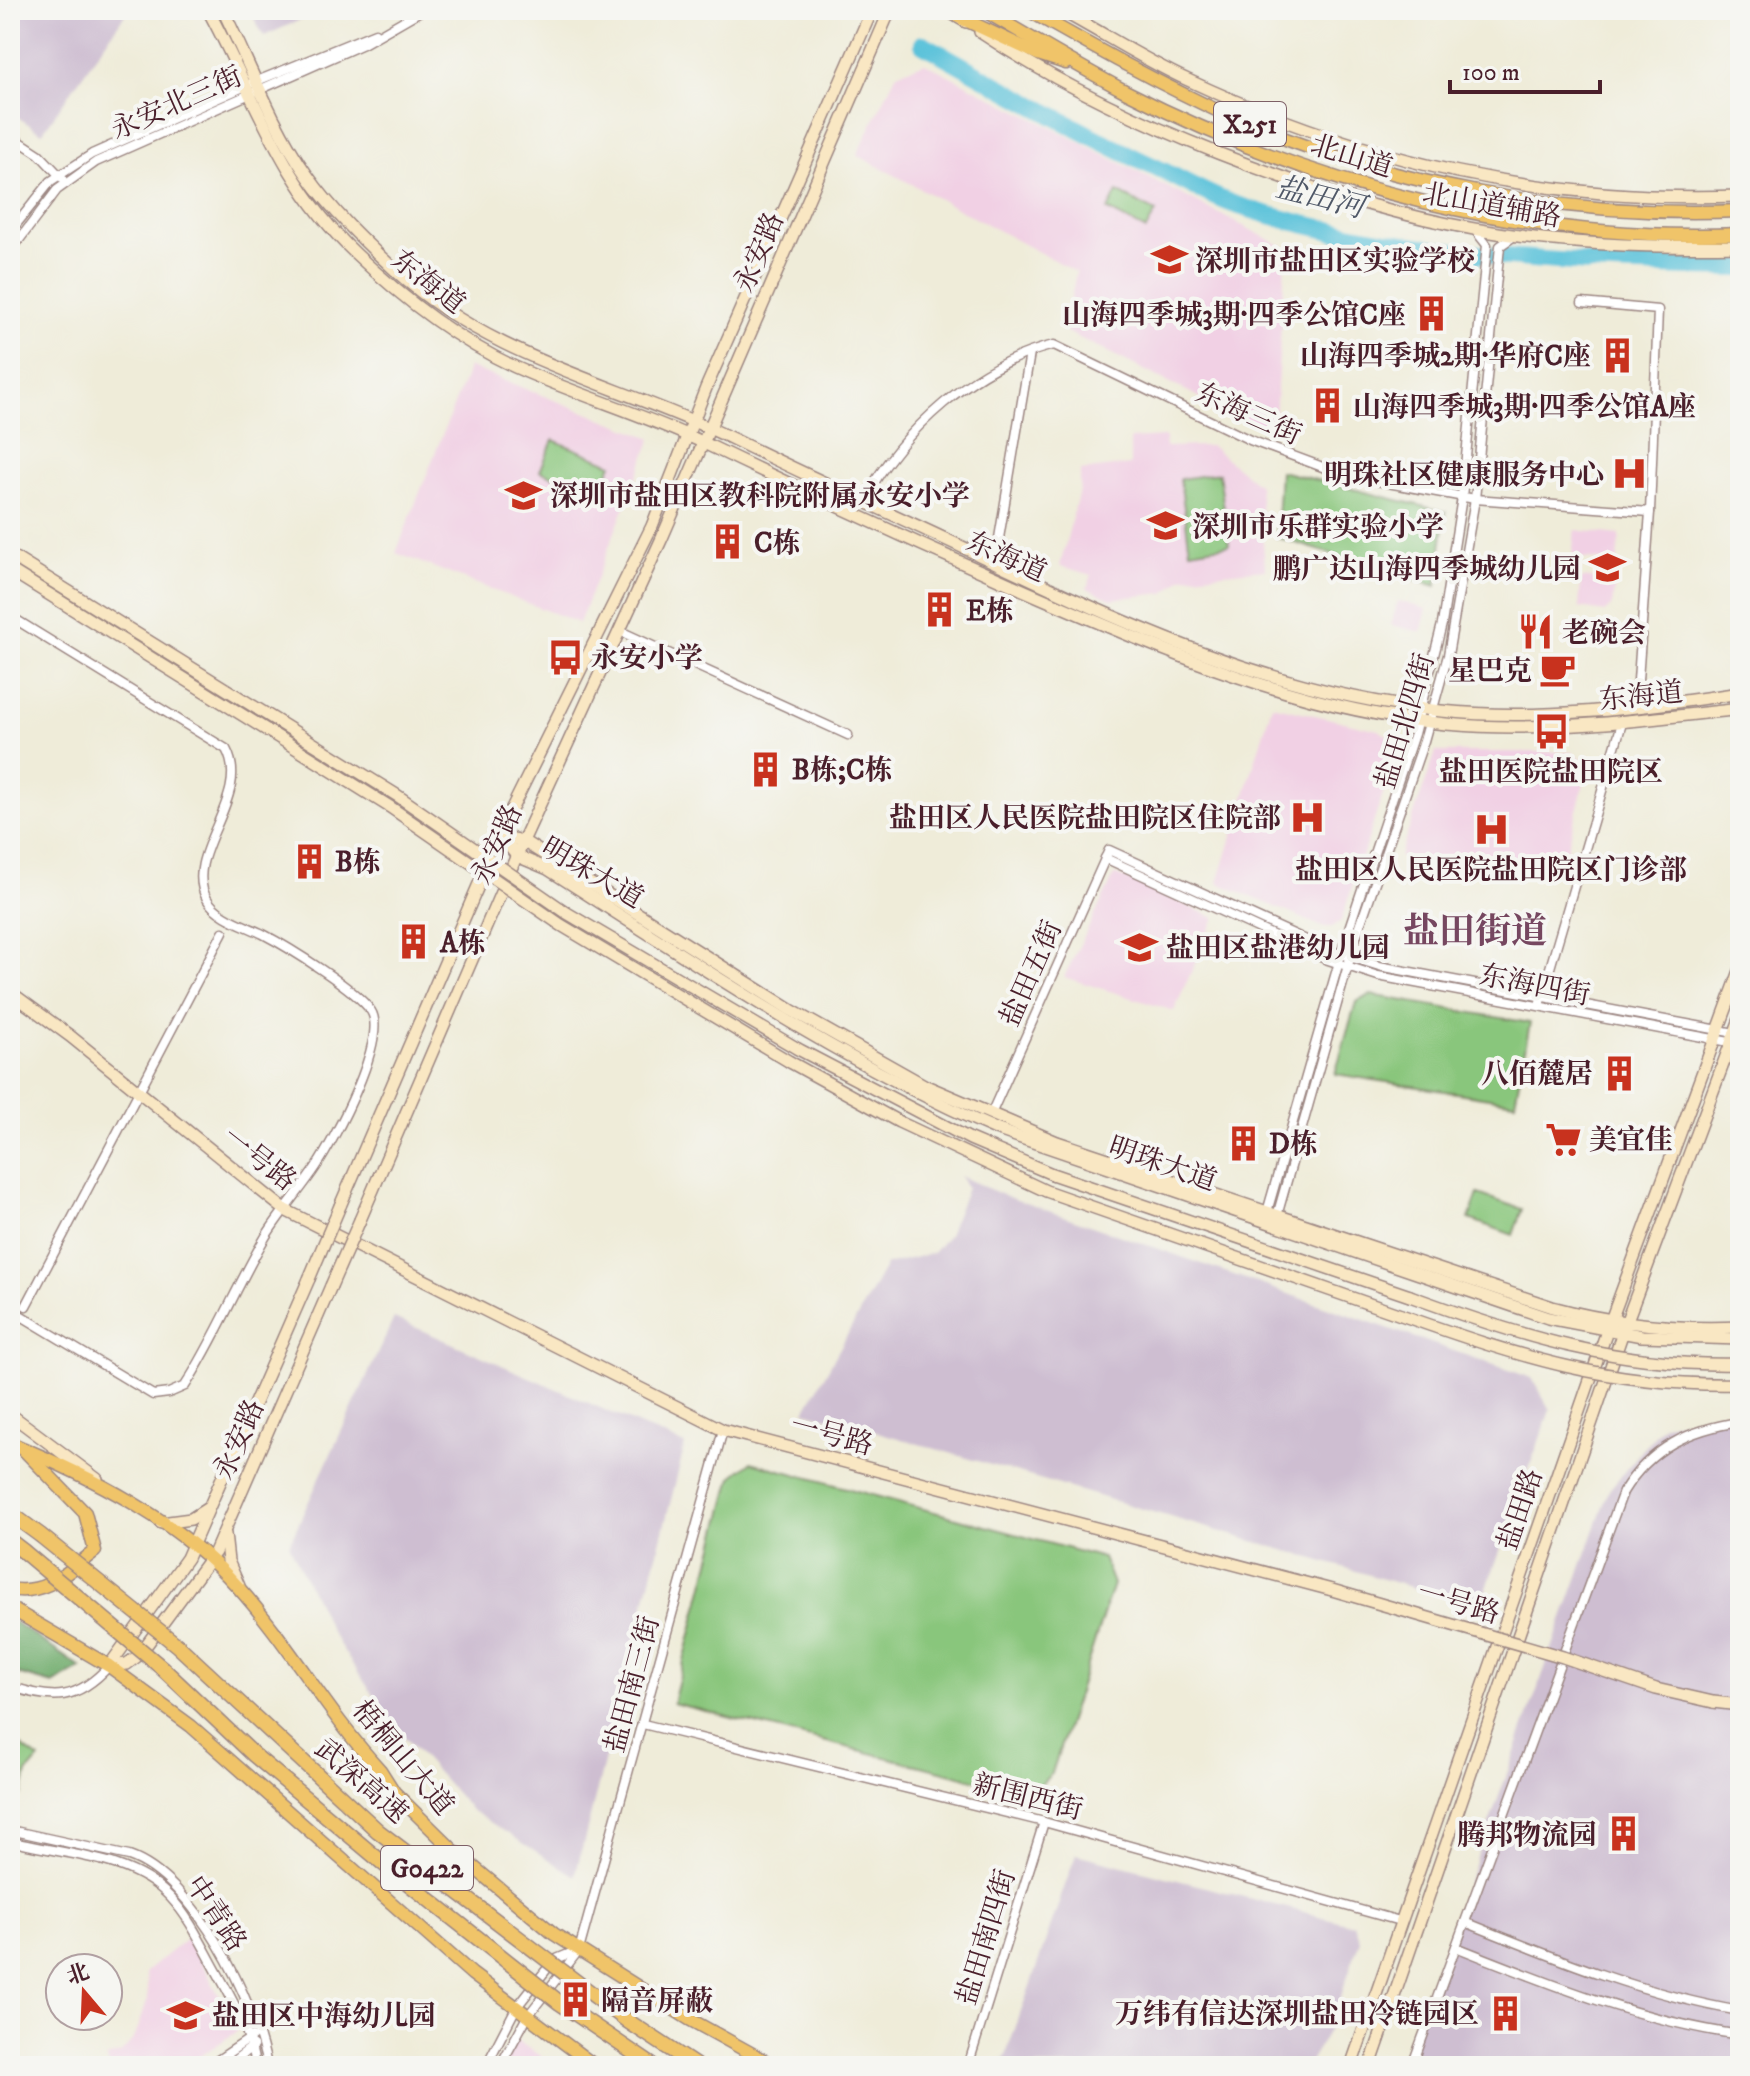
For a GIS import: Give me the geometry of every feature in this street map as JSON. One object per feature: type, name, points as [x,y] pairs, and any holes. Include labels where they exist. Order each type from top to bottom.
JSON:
[{"type":"highway","name":"武深高速","points":[[10,1513],[178,1646],[378,1831],[629,2022],[696,2066]]},
{"type":"highway","name":"武深高速","points":[[10,1541],[161,1667],[254,1755],[384,1864],[549,1994],[653,2066]]},
{"type":"main road","name":"北山道","points":[[983,10],[1161,108],[1264,152],[1411,198],[1540,222],[1606,229],[1737,234]]},
{"type":"main road","name":"北山道","points":[[1028,10],[1184,86],[1237,119],[1326,154],[1383,171],[1489,194],[1606,209],[1740,211]]},
{"type":"main road","points":[[959,17],[1038,54],[1088,69]]},
{"type":"main road","points":[[10,1589],[26,1591],[46,1586],[95,1551],[85,1513],[16,1446]]},
{"type":"main road","name":"梧桐山大道","points":[[16,1446],[113,1492],[210,1561],[244,1594],[394,1792],[453,1850],[554,1934],[774,2066]]},
{"type":"main road","points":[[10,1608],[109,1666],[210,1742],[516,2008],[595,2066]]},
{"type":"street","name":"东海道","points":[[208,10],[292,151],[322,195],[398,273],[438,305],[499,344],[709,429],[1147,632],[1247,670],[1319,692],[1484,726],[1622,723],[1740,709]]},
{"type":"street","name":"东海道","points":[[223,10],[281,160],[300,189],[355,253],[404,295],[451,329],[516,367],[703,442],[931,550],[1196,664],[1318,702],[1425,715],[1530,714],[1636,708],[1740,693]]},
{"type":"street","name":"永安北三街","points":[[10,232],[62,178],[110,145],[388,29],[422,10]]},
{"type":"street","name":"永安路","points":[[10,1686],[38,1695],[65,1695],[89,1686],[109,1666],[174,1581],[192,1547],[501,836],[652,526],[872,10]]},
{"type":"street","name":"永安路","points":[[109,1666],[127,1664],[139,1655],[210,1561],[523,841],[709,429],[890,10]]},
{"type":"street","name":"北山道辅路","points":[[946,10],[1120,111],[1319,188],[1474,229],[1519,236],[1611,245],[1740,246]]},
{"type":"street","name":"北山道辅路","points":[[1060,10],[1184,86],[1338,140],[1448,173],[1606,195],[1740,196]]},
{"type":"street","points":[[10,135],[39,154],[62,178]]},
{"type":"street","name":"永安北三街","points":[[10,252],[62,178]]},
{"type":"street","points":[[1489,194],[1502,182]]},
{"type":"street","name":"盐田北四街","points":[[1425,715],[1462,497],[1487,245],[1474,229]]},
{"type":"street","name":"盐田北四街","points":[[1272,1214],[1344,961],[1457,614],[1475,499],[1500,246],[1519,236]]},
{"type":"street","points":[[1582,303],[1658,310],[1650,512],[1636,708]]},
{"type":"street","name":"东海三街","points":[[1030,353],[1054,345],[1063,347],[1224,428],[1296,460],[1369,481],[1475,499],[1650,512]]},
{"type":"street","points":[[864,500],[884,467],[940,406],[983,375],[1030,353]]},
{"type":"street","points":[[995,562],[1030,353]]},
{"type":"street","name":"明珠大道","points":[[10,555],[398,796],[567,913],[798,1049],[970,1139],[1063,1179],[1518,1335],[1593,1353],[1672,1363],[1740,1364]]},
{"type":"street","name":"明珠大道","points":[[10,570],[390,807],[561,925],[847,1096],[964,1155],[1069,1201],[1510,1353],[1588,1374],[1669,1383],[1740,1384]]},
{"type":"street","points":[[10,616],[226,749],[234,767],[232,783],[201,871],[204,896],[220,912],[297,952],[372,1011],[375,1035],[359,1083],[331,1142],[267,1236],[185,1386],[169,1393],[153,1395],[10,1309]]},
{"type":"street","points":[[620,631],[848,735]]},
{"type":"street","points":[[1540,1002],[1622,723]]},
{"type":"street","name":"明珠大道","points":[[501,836],[523,841],[840,1040],[926,1086],[1057,1142],[1609,1326]]},
{"type":"street","name":"明珠大道","points":[[501,836],[517,856],[548,869],[834,1048],[962,1114],[1053,1151],[1503,1304],[1609,1326],[1740,1339]]},
{"type":"street","name":"东海四街","points":[[1107,854],[1344,961],[1736,1039]]},
{"type":"street","name":"盐田五街","points":[[991,1114],[1107,854]]},
{"type":"street","points":[[26,1306],[223,932]]},
{"type":"street","name":"盐田路","points":[[1351,2066],[1609,1326],[1740,971]]},
{"type":"street","name":"一号路","points":[[10,992],[139,1091],[285,1210],[723,1430],[1332,1590],[1563,1657],[1656,1689],[1740,1705]]},
{"type":"street","name":"盐田路","points":[[1370,2066],[1625,1328],[1736,1039],[1740,1019]]},
{"type":"street","name":"明珠大道","points":[[1625,1328],[1740,1327]]},
{"type":"street","name":"梧桐山大道","points":[[10,1414],[113,1492]]},
{"type":"street","points":[[1412,2066],[1623,1492],[1632,1477],[1654,1455],[1679,1438],[1740,1422]]},
{"type":"street","name":"盐田南三街","points":[[579,1950],[723,1430]]},
{"type":"street","points":[[160,1523],[191,1519],[211,1505]]},
{"type":"street","points":[[226,1526],[228,1561],[244,1594]]},
{"type":"street","name":"新围西街","points":[[643,1724],[1044,1822],[1400,1921]]},
{"type":"street","name":"盐田南四街","points":[[968,2066],[1044,1822]]},
{"type":"street","name":"中青路","points":[[10,1830],[129,1856],[164,1876],[199,1916],[248,2004],[261,2036],[267,2066]]},
{"type":"street","name":"中青路","points":[[10,1841],[113,1864],[147,1878],[164,1891],[198,1938],[249,2037],[255,2066]]},
{"type":"street","points":[[1465,1922],[1548,1955],[1658,1992],[1740,2011]]},
{"type":"street","points":[[1456,1947],[1537,1980],[1656,2019],[1740,2035]]},
{"type":"street","points":[[486,2066],[516,2008],[554,1960],[579,1950]]},
{"type":"street","points":[[500,2066],[527,2017],[579,1950]]},
{"type":"street","points":[[209,2066],[249,2037],[261,2036]]},
{"type":"street","points":[[227,2066],[252,2048],[261,2036]]},
{"type":"shaded area","points":[[10,10],[128,10],[42,133],[10,112]]},
{"type":"shaded area","points":[[249,10],[323,10],[264,36]]},
{"type":"shaded area","name":"深圳市盐田区实验学校","points":[[925,63],[1286,248],[1274,434],[1065,331],[1076,272],[857,155],[897,73]]},
{"type":"shaded area","name":"深圳市盐田区教科院附属永安小学","points":[[469,367],[652,438],[579,623],[396,553]]},
{"type":"shaded area","name":"深圳市乐群实验小学","points":[[1165,437],[1166,447],[1211,446],[1259,485],[1265,569],[1183,577],[1165,593],[1111,599],[1087,588],[1092,575],[1060,566],[1080,487],[1080,471],[1130,465],[1130,439]]},
{"type":"shaded area","name":"鹏广达山海四季城幼儿园","points":[[1575,530],[1620,535],[1612,607],[1605,612],[1579,608],[1581,579],[1597,578],[1600,560],[1572,558]]},
{"type":"shaded area","points":[[1398,601],[1427,609],[1421,632],[1391,625]]},
{"type":"shaded area","name":"盐田区人民医院盐田院区住院部","points":[[1272,705],[1378,730],[1392,738],[1397,751],[1341,921],[1332,927],[1323,927],[1218,883]]},
{"type":"shaded area","name":"盐田区人民医院盐田院区门诊部","points":[[1436,752],[1571,752],[1589,765],[1565,856],[1552,867],[1399,857]]},
{"type":"shaded area","name":"盐田区盐港幼儿园","points":[[1115,874],[1215,918],[1174,1011],[1064,977]]},
{"type":"shaded area","points":[[960,1176],[1005,1196],[1532,1378],[1550,1410],[1480,1607],[805,1411],[886,1265],[933,1253],[948,1235],[967,1188]]},
{"type":"shaded area","points":[[394,1318],[685,1445],[575,1876],[471,1810],[392,1723],[331,1632],[289,1544]]},
{"type":"shaded area","points":[[1740,1413],[1740,2066],[1402,2066],[1609,1490],[1664,1424]]},
{"type":"shaded area","points":[[1076,1854],[1354,1925],[1360,1940],[1331,2025],[1308,2065],[1002,2066]]},
{"type":"shaded area","name":"盐田区中海幼儿园","points":[[188,1937],[238,2031],[185,2066],[110,2066],[106,2058],[121,2053],[135,2037],[148,1999],[146,1972]]},
{"type":"shaded area","points":[[515,2040],[558,2066],[498,2066]]},
{"type":"green space","points":[[1117,192],[1156,212],[1146,230],[1108,210]]},
{"type":"green space","points":[[553,440],[612,464],[599,495],[540,471]]},
{"type":"green space","points":[[1280,471],[1446,512],[1436,586],[1276,537]]},
{"type":"green space","points":[[1219,473],[1229,545],[1190,551],[1180,479]]},
{"type":"green space","points":[[1371,995],[1530,1023],[1515,1102],[1335,1074],[1356,1002]]},
{"type":"green space","points":[[1478,1194],[1522,1209],[1513,1235],[1469,1219]]},
{"type":"green space","points":[[751,1462],[1103,1558],[1113,1584],[1052,1773],[1031,1794],[673,1703],[732,1477]]},
{"type":"green space","points":[[10,1619],[81,1668],[53,1684],[10,1672]]},
{"type":"green space","points":[[10,1743],[17,1743],[39,1759],[27,1773],[22,1795],[10,1793]]},
{"type":"waterway","name":"盐田河","points":[[923,44],[1073,126],[1209,194],[1298,223],[1360,237],[1486,255],[1613,264],[1740,268]]},
{"type":"place","name":"深圳市盐田区实验学校","points":[[1169,260]]},
{"type":"place","name":"山海四季城3期·四季公馆C座","points":[[1432,314]]},
{"type":"place","name":"山海四季城2期·华府C座","points":[[1617,355]]},
{"type":"place","name":"山海四季城3期·四季公馆A座","points":[[1327,406]]},
{"type":"place","name":"明珠社区健康服务中心","points":[[1630,474]]},
{"type":"place","name":"深圳市盐田区教科院附属永安小学","points":[[524,495]]},
{"type":"place","name":"深圳市乐群实验小学","points":[[1166,526]]},
{"type":"place","name":"C栋","points":[[728,542]]},
{"type":"place","name":"鹏广达山海四季城幼儿园","points":[[1607,568]]},
{"type":"place","name":"E栋","points":[[940,610]]},
{"type":"place","name":"老碗会","points":[[1536,632]]},
{"type":"place","name":"永安小学","points":[[565,657]]},
{"type":"place","name":"星巴克","points":[[1558,670]]},
{"type":"place","name":"盐田医院盐田院区","points":[[1551,731]]},
{"type":"place","name":"B栋;C栋","points":[[766,769]]},
{"type":"place","name":"盐田区人民医院盐田院区住院部","points":[[1307,817]]},
{"type":"place","name":"盐田区人民医院盐田院区门诊部","points":[[1491,829]]},
{"type":"place","name":"B栋","points":[[309,861]]},
{"type":"place","name":"A栋","points":[[414,942]]},
{"type":"place","name":"盐田区盐港幼儿园","points":[[1140,947]]},
{"type":"place","name":"八佰麓居","points":[[1619,1073]]},
{"type":"place","name":"美宜佳","points":[[1563,1139]]},
{"type":"place","name":"D栋","points":[[1243,1143]]},
{"type":"place","name":"腾邦物流园","points":[[1623,1834]]},
{"type":"place","name":"隔音屏蔽","points":[[575,2000]]},
{"type":"place","name":"万纬有信达深圳盐田冷链园区","points":[[1505,2013]]},
{"type":"place","name":"盐田区中海幼儿园","points":[[186,2015]]},
{"type":"district","name":"盐田街道","points":[[1475,930]]}]
